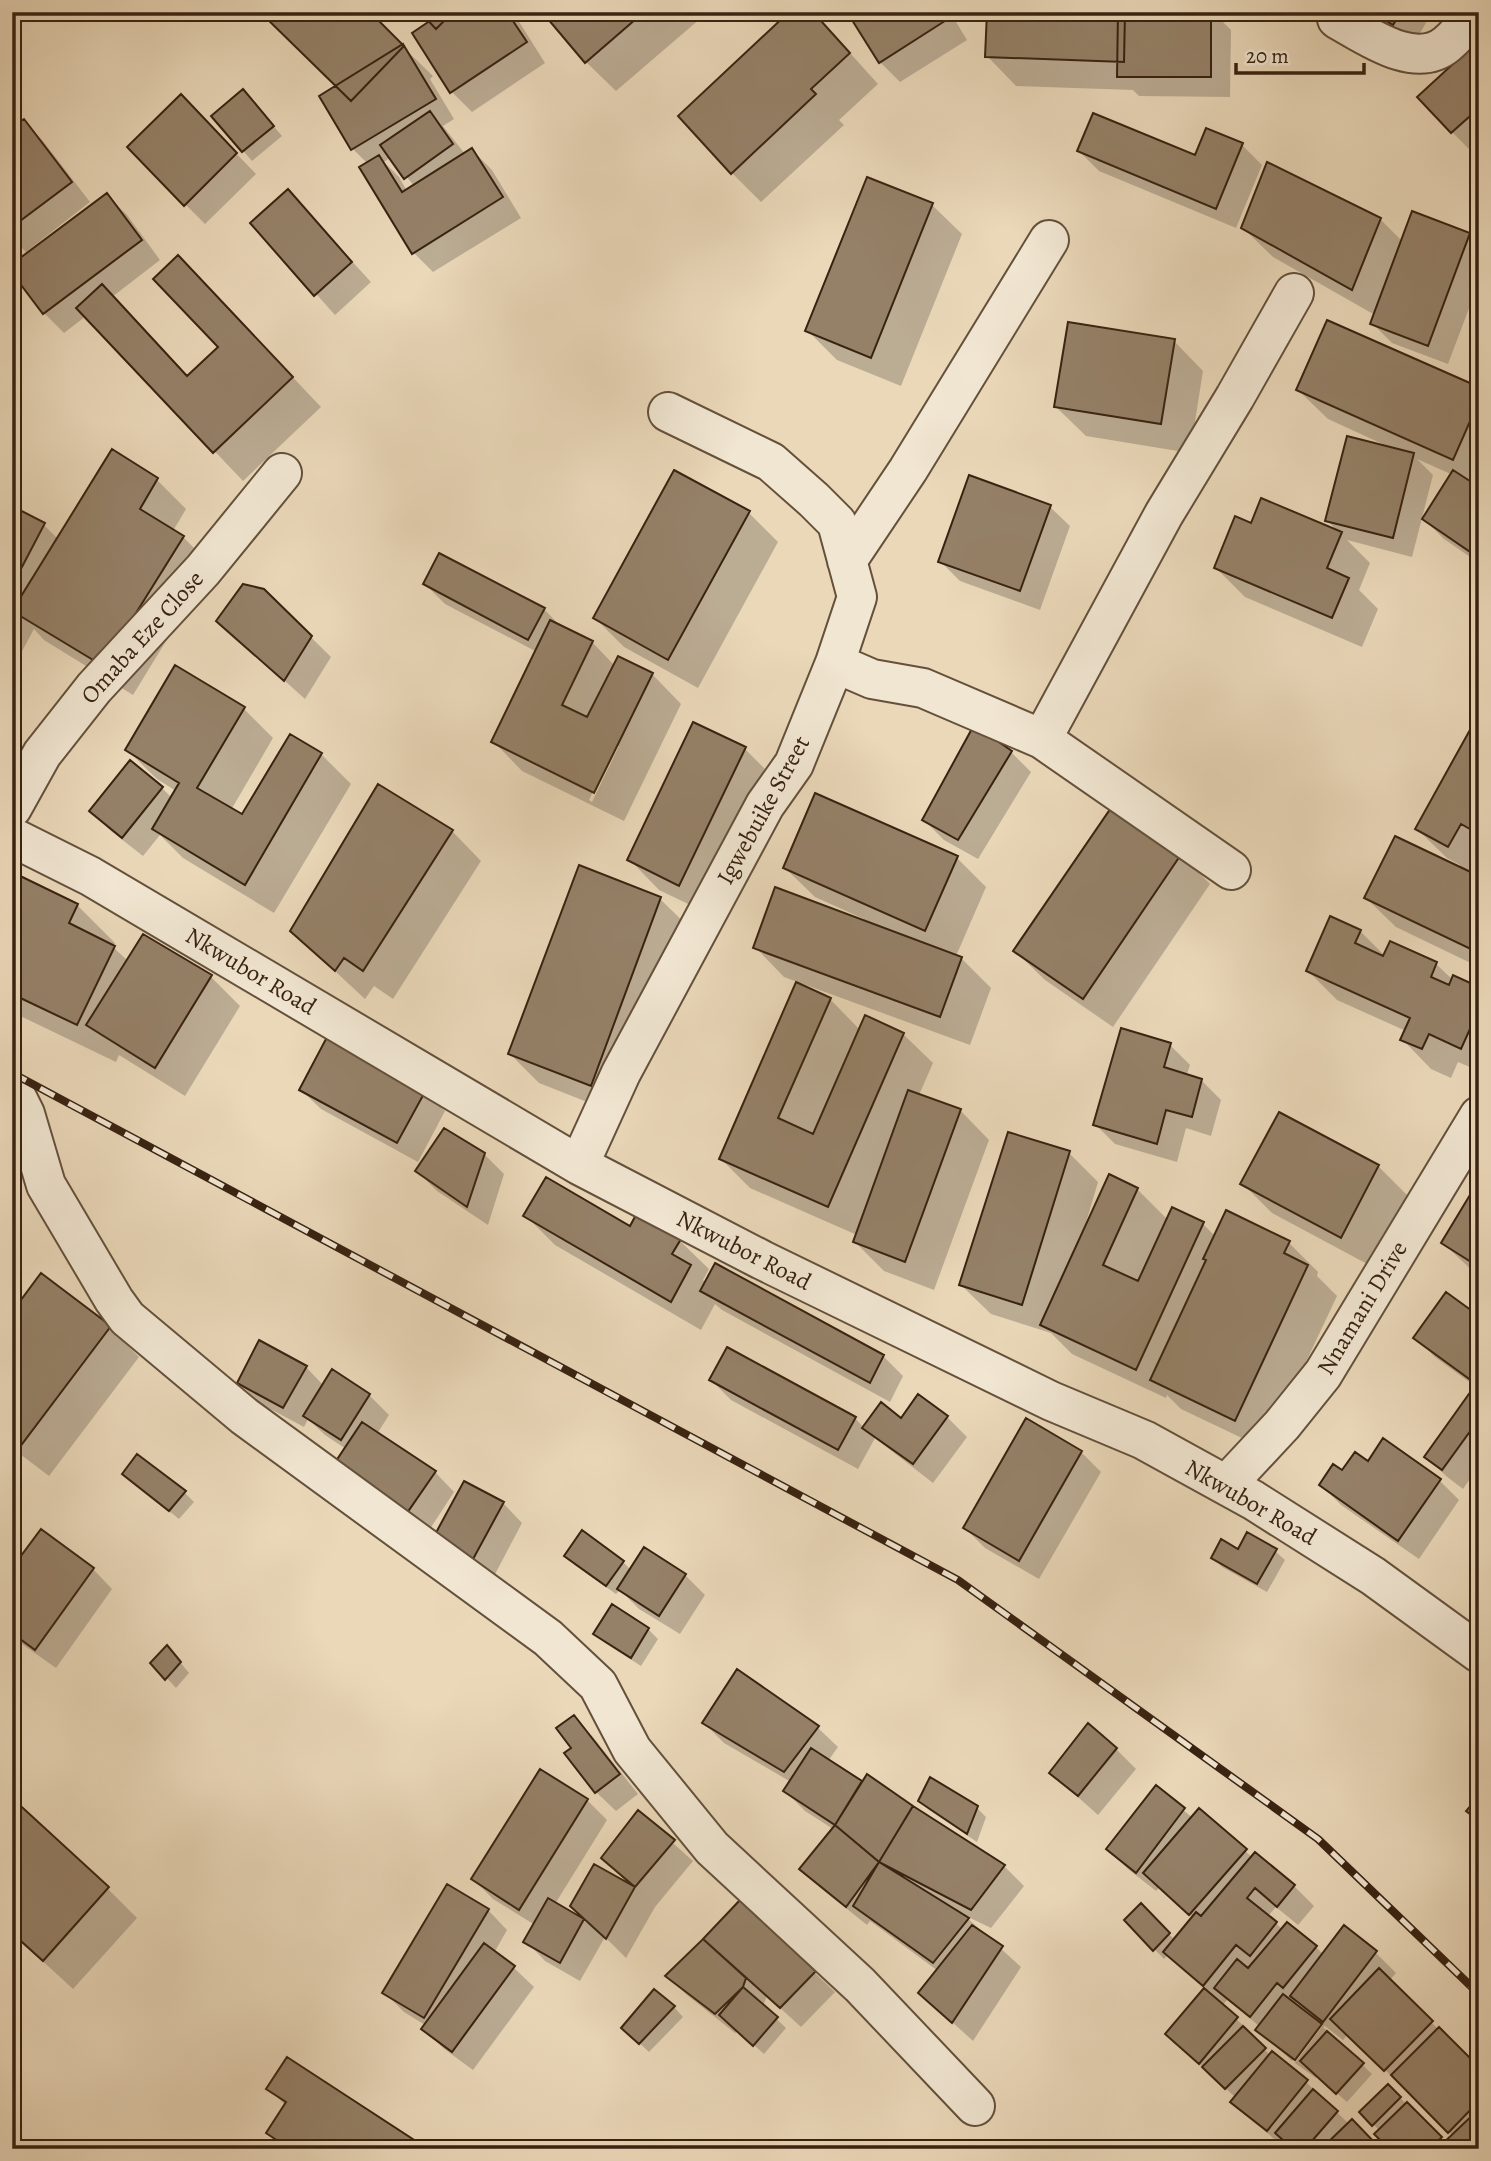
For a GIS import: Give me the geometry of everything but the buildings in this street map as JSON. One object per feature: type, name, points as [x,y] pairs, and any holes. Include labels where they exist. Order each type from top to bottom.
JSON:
[{"type":"street","points":[[1337,19],[1395,51],[1419,55],[1445,46],[1476,12]]},
{"type":"street","points":[[847,561],[908,470],[1049,240]]},
{"type":"street","points":[[1042,739],[1164,514],[1294,293]]},
{"type":"street","name":"Igwebuike Street","points":[[579,1165],[621,1073],[712,902],[765,805],[794,764],[835,663],[857,597],[837,523],[771,462],[668,412]]},
{"type":"street","name":"Omaba Eze Close","points":[[12,808],[42,754],[94,688],[204,570],[282,473]]},
{"type":"street","points":[[835,663],[872,678],[923,688],[1042,739],[1231,870]]},
{"type":"street","name":"Nkwubor Road","points":[[12,837],[89,876],[579,1165],[762,1261],[1051,1401],[1144,1440],[1253,1500],[1373,1576],[1479,1654]]},
{"type":"street","points":[[12,1096],[17,1098],[25,1114],[46,1185],[127,1318],[244,1416],[558,1647],[598,1685],[632,1750],[712,1848],[860,1985],[975,2106]]},
{"type":"street","name":"Nnamani Drive","points":[[1226,1485],[1282,1425],[1323,1374],[1479,1116]]},
{"type":"railway","points":[[12,1073],[958,1580],[1318,1839],[1479,1994]]}]
